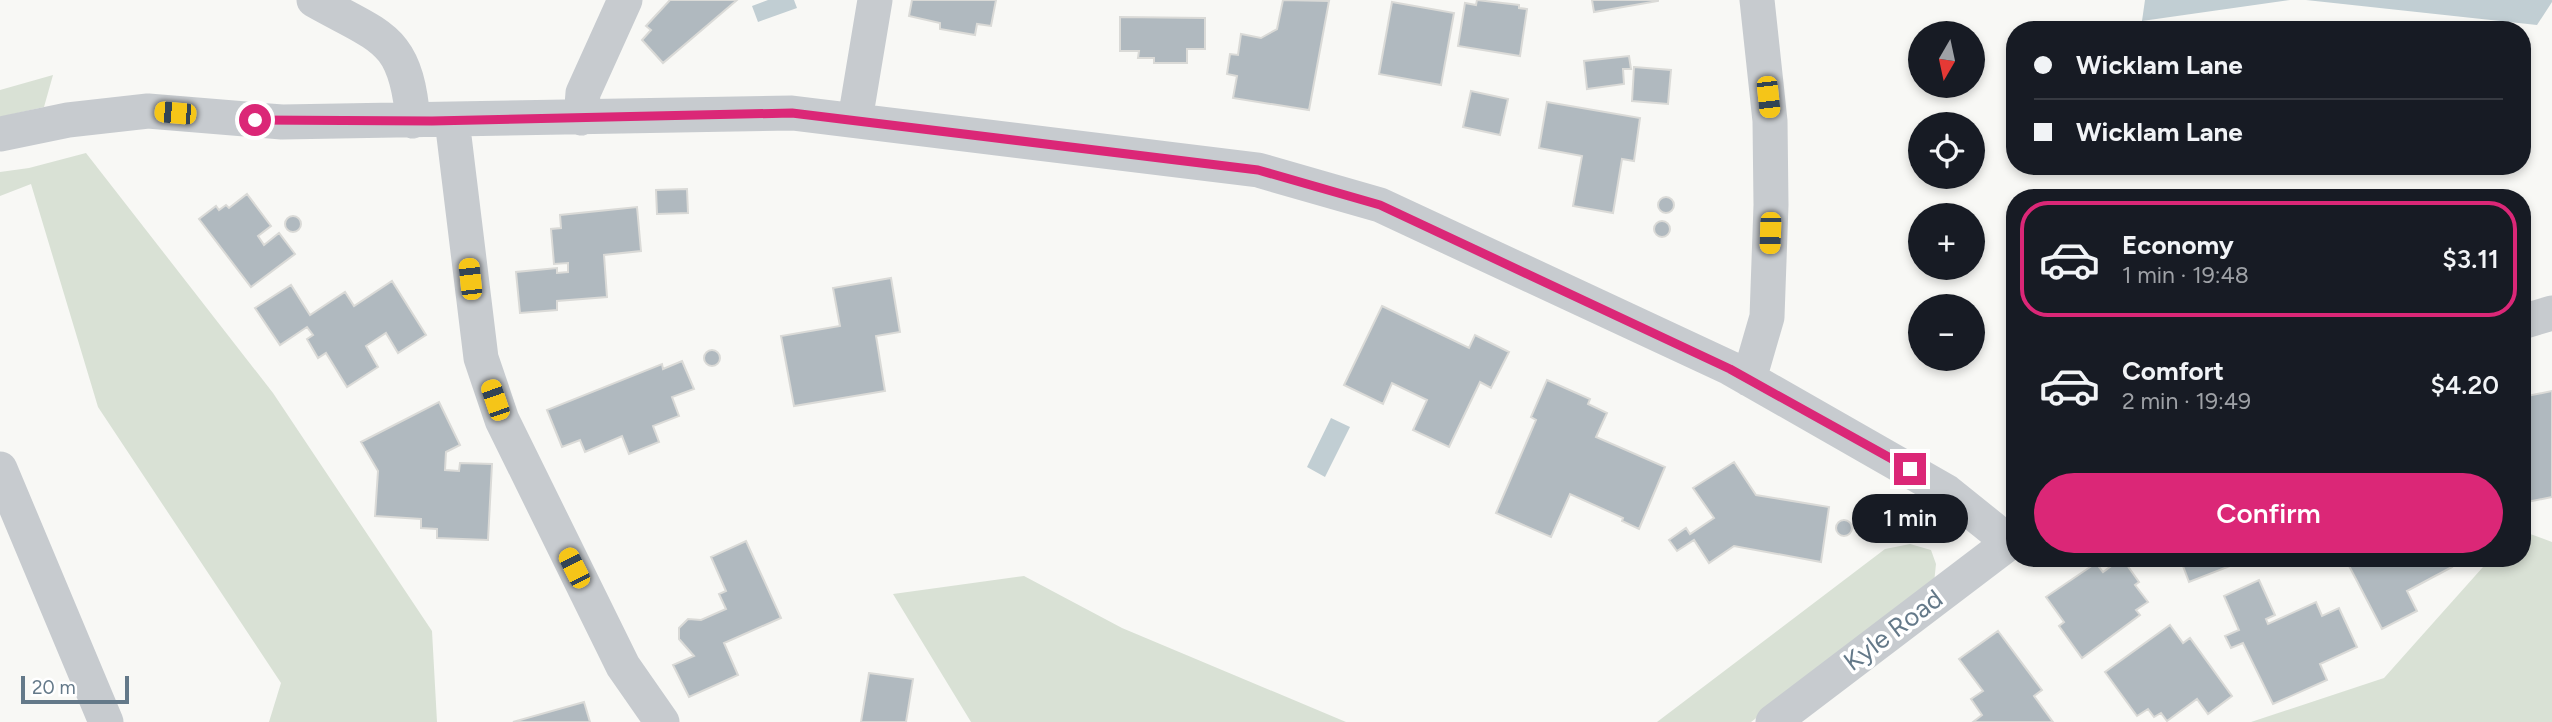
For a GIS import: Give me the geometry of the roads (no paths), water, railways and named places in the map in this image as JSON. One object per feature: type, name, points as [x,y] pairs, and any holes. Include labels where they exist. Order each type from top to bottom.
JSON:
[{"type":"street","points":[[314,0],[362,26],[393,50],[405,70],[413,121]]},
{"type":"street","points":[[581,118],[583,93],[625,0]]},
{"type":"street","points":[[855,120],[875,0]]},
{"type":"street","points":[[1749,379],[1767,317],[1771,205],[1770,121],[1757,0]]},
{"type":"street","points":[[0,134],[68,120],[148,111],[282,122],[792,113],[1258,170],[1315,184],[1380,205],[1749,379],[1947,492],[2006,536]]},
{"type":"street","points":[[452,120],[481,358],[502,420],[623,666],[662,722]]},
{"type":"street","points":[[2531,319],[2552,313]]},
{"type":"street","points":[[0,469],[106,722]]},
{"type":"street","name":"Kyle Road","points":[[1773,722],[2006,545]]}]
